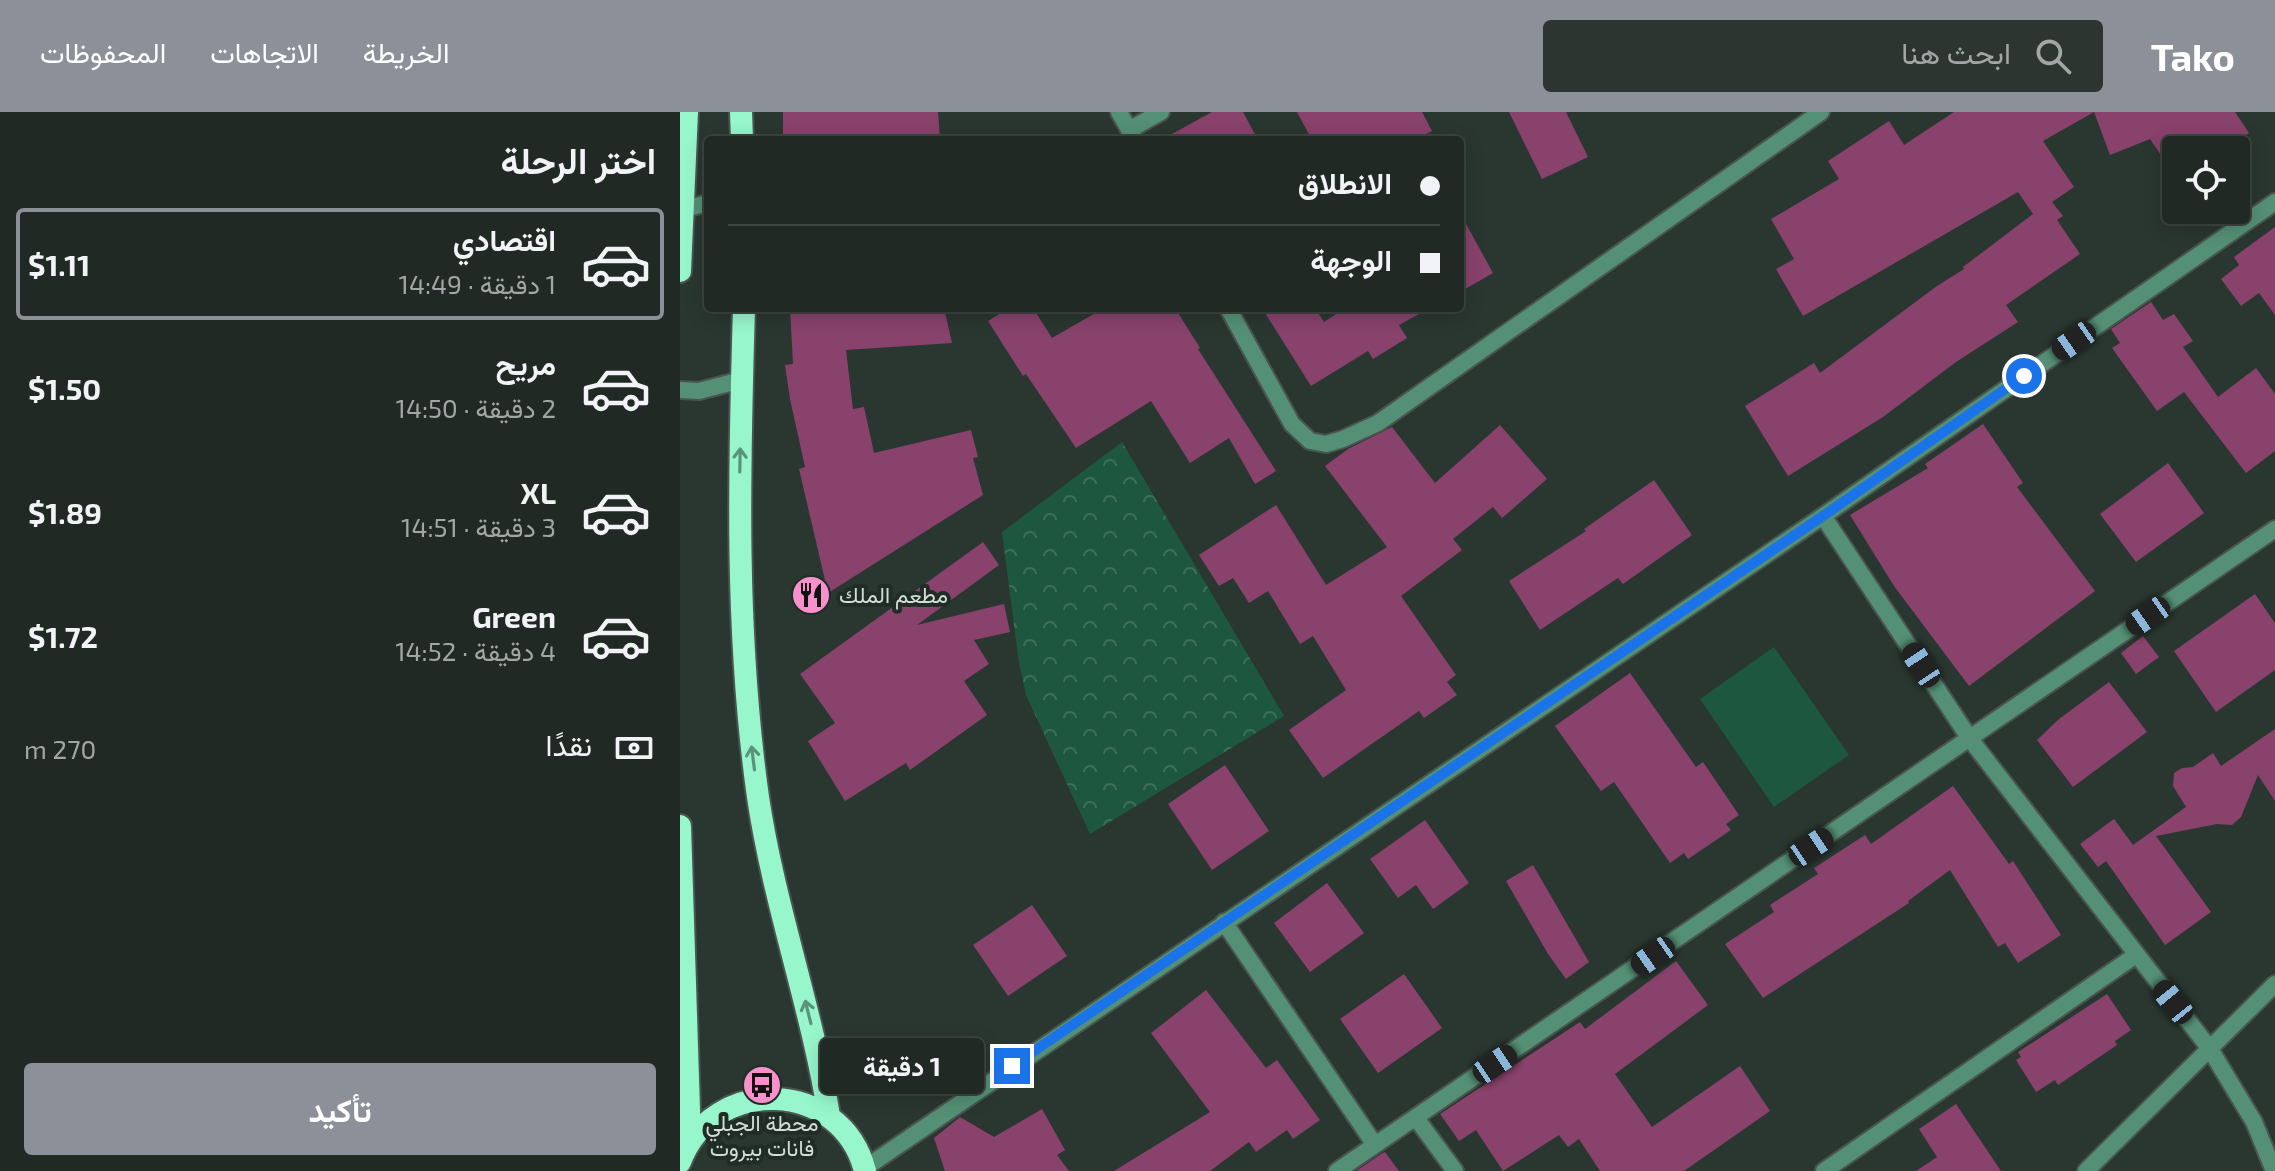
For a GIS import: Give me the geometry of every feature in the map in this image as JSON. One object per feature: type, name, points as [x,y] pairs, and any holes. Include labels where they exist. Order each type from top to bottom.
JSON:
[{"type":"highway","points":[[680,271],[687,112]]},
{"type":"highway","points":[[741,112],[742,136]]},
{"type":"highway","points":[[744,312],[739,538],[744,679],[759,801],[783,922],[819,1056],[829,1116]]},
{"type":"highway","points":[[680,826],[684,1043],[690,1141]]},
{"type":"highway","points":[[680,1162],[690,1141],[718,1114],[754,1099],[774,1098],[793,1100],[829,1116],[857,1148],[865,1169]]},
{"type":"street","points":[[1119,112],[1132,135],[1161,112]]},
{"type":"street","points":[[1230,312],[1292,424],[1310,441],[1326,444],[1343,439],[1378,423],[1821,112]]},
{"type":"street","points":[[865,1169],[1823,516],[2275,202]]},
{"type":"street","points":[[682,209],[704,204]]},
{"type":"street","points":[[680,390],[699,391],[741,380]]},
{"type":"street","points":[[1823,516],[1970,739],[2210,1049],[2254,1122],[2274,1171]]},
{"type":"street","points":[[1337,1171],[2275,529]]},
{"type":"street","points":[[1224,922],[1375,1145]]},
{"type":"street","points":[[1824,1171],[2136,955]]},
{"type":"street","points":[[2086,1171],[2275,984]]},
{"type":"street","points":[[1416,1118],[1455,1171]]},
{"type":"green space","points":[[1122,442],[1284,716],[1090,834],[1026,695],[1002,532]]},
{"type":"green space","points":[[1774,647],[1849,755],[1774,807],[1700,699]]},
{"type":"building","points":[[783,112],[938,112],[940,136],[783,136]]},
{"type":"building","points":[[1212,112],[1243,112],[1256,136],[1168,136]]},
{"type":"building","points":[[1297,112],[1422,112],[1432,131],[1423,136],[1310,136]]},
{"type":"building","points":[[1509,112],[1566,112],[1588,157],[1542,179]]},
{"type":"building","points":[[1954,112],[2094,112],[2043,141],[2074,187],[2052,202],[2063,216],[2057,220],[2080,254],[2006,305],[2018,322],[1956,362],[1883,417],[1788,476],[1745,406],[1814,363],[1820,373],[1964,269],[2033,214],[2018,192],[1803,316],[1776,269],[1794,259],[1771,219],[1839,179],[1828,161],[1889,121],[1904,145]]},
{"type":"building","points":[[2094,112],[2235,112],[2249,133],[2244,136],[2162,136],[2162,157],[2150,139],[2110,155]]},
{"type":"building","points":[[1464,220],[1493,273],[1464,290]]},
{"type":"building","points":[[2275,227],[2275,315],[2259,293],[2241,306],[2221,279],[2239,265],[2234,257]]},
{"type":"building","points":[[2151,302],[2163,320],[2174,314],[2193,341],[2183,347],[2218,397],[2256,368],[2275,394],[2275,451],[2246,473],[2184,392],[2157,411],[2112,348],[2120,343],[2111,329]]},
{"type":"building","points":[[790,312],[945,312],[952,343],[846,350],[853,409],[864,407],[874,453],[971,430],[978,457],[973,458],[983,495],[828,593],[799,469],[805,467],[785,365],[793,364]]},
{"type":"building","points":[[1003,312],[1036,312],[1052,338],[1097,312],[1178,312],[1276,471],[1255,484],[1229,438],[1190,463],[1151,401],[1076,448],[1026,374],[1023,376],[988,321]]},
{"type":"building","points":[[1265,312],[1318,312],[1324,322],[1339,312],[1423,312],[1399,325],[1407,338],[1373,359],[1368,351],[1311,386]]},
{"type":"building","points":[[1983,424],[2023,483],[2017,487],[2095,591],[1969,686],[1894,586],[1850,515],[1928,468],[1925,464]]},
{"type":"building","points":[[1500,425],[1547,479],[1502,518],[1493,507],[1453,539],[1462,550],[1401,596],[1456,675],[1447,682],[1457,695],[1424,718],[1419,711],[1323,778],[1289,730],[1346,690],[1313,636],[1300,644],[1268,591],[1249,603],[1233,578],[1219,586],[1199,555],[1276,505],[1326,585],[1387,547],[1325,466],[1348,449],[1392,427],[1435,483]]},
{"type":"building","points":[[2168,463],[2204,513],[2136,562],[2100,514]]},
{"type":"building","points":[[1654,480],[1692,535],[1623,584],[1618,578],[1540,630],[1509,581],[1586,531],[1584,529]]},
{"type":"building","points":[[983,542],[999,565],[917,625],[1004,604],[1010,632],[974,640],[989,664],[964,681],[987,715],[910,770],[906,763],[845,801],[808,741],[835,723],[800,674]]},
{"type":"building","points":[[2255,594],[2275,623],[2275,670],[2216,712],[2174,651]]},
{"type":"building","points":[[2143,636],[2159,657],[2136,674],[2121,653]]},
{"type":"building","points":[[1630,673],[1696,767],[1703,762],[1739,815],[1726,824],[1731,830],[1688,859],[1684,853],[1670,863],[1614,782],[1601,791],[1555,726]]},
{"type":"building","points":[[2109,682],[2147,732],[2073,787],[2037,740],[2059,719]]},
{"type":"building","points":[[2275,729],[2275,801],[2258,775],[2241,817],[2232,825],[2217,824],[2156,836],[2211,912],[2165,945],[2106,861],[2098,867],[2080,844],[2114,819],[2133,845],[2186,807],[2173,786],[2174,773],[2193,767],[2213,753],[2221,766]]},
{"type":"building","points":[[1225,765],[1269,831],[1212,870],[1168,804]]},
{"type":"building","points":[[1953,786],[2009,864],[2013,861],[2061,935],[2018,963],[2005,943],[1998,947],[1950,870],[1909,903],[1763,998],[1725,944],[1774,912],[1770,905],[1818,874],[1814,868],[1865,835],[1871,844]]},
{"type":"building","points":[[1425,820],[1469,883],[1433,909],[1416,885],[1398,898],[1370,859]]},
{"type":"building","points":[[1533,865],[1589,962],[1566,979],[1506,881]]},
{"type":"building","points":[[1327,883],[1364,933],[1310,972],[1274,923]]},
{"type":"building","points":[[1032,905],[1067,956],[1008,996],[973,945]]},
{"type":"building","points":[[1676,961],[1708,1005],[1615,1074],[1652,1127],[1740,1066],[1770,1111],[1684,1171],[1600,1171],[1579,1139],[1568,1147],[1559,1135],[1503,1171],[1476,1130],[1459,1141],[1440,1114],[1580,1022],[1585,1029]]},
{"type":"building","points":[[1404,974],[1442,1028],[1378,1073],[1340,1019]]},
{"type":"building","points":[[1206,990],[1266,1068],[1277,1060],[1320,1120],[1293,1139],[1287,1130],[1256,1152],[1249,1142],[1210,1171],[1114,1171],[1210,1112],[1151,1033]]},
{"type":"building","points":[[2107,994],[2131,1030],[2115,1041],[2117,1045],[2058,1085],[2055,1080],[2036,1092],[2016,1060],[2021,1057],[2018,1052]]},
{"type":"building","points":[[1956,1104],[2001,1171],[1916,1171],[1937,1157],[1919,1129]]},
{"type":"building","points":[[1042,1109],[1065,1150],[1057,1155],[1069,1171],[945,1171],[934,1138],[960,1117],[994,1137]]},
{"type":"building","points":[[1385,1152],[1399,1171],[1356,1171],[1381,1154]]},
{"type":"place","name":"مطعم الملك","points":[[811,595]]},
{"type":"place","name":"محطة الجبلي فانات بيروت","points":[[762,1085]]},
{"type":"route","points":[[1012,1066],[1823,516],[2024,376]]}]
